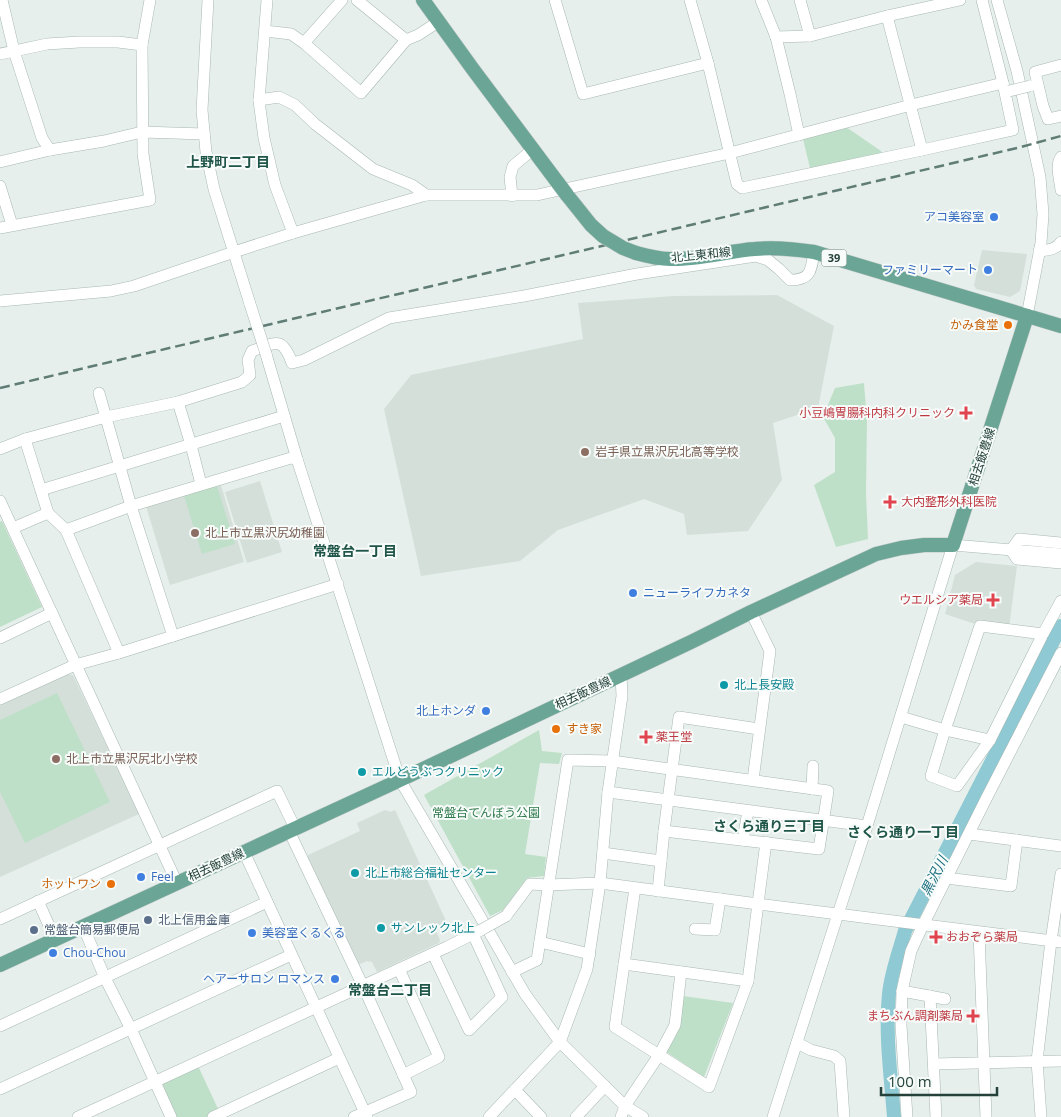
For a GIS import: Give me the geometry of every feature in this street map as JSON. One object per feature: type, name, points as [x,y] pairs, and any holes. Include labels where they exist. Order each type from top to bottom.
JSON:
[{"type":"main road","name":"北上東和線","points":[[423,0],[532,150],[590,225],[602,236],[623,248],[650,257],[669,259],[696,258],[771,248],[789,248],[814,252],[1061,326]]},
{"type":"main road","name":"相去飯豊線","points":[[0,965],[400,780],[876,554],[924,545],[953,545],[1027,316]]},
{"type":"street","points":[[2,0],[14,51],[42,138],[50,150]]},
{"type":"street","points":[[0,186],[6,226],[150,200],[143,154],[142,45],[150,0]]},
{"type":"street","points":[[208,0],[202,110],[206,152],[214,189],[297,459],[400,780],[524,994],[560,1042],[605,1086],[623,1111],[643,1117]]},
{"type":"street","points":[[267,0],[259,100],[264,138],[275,185],[294,233]]},
{"type":"street","points":[[304,43],[342,0]]},
{"type":"street","points":[[357,0],[406,40]]},
{"type":"street","points":[[555,0],[583,94],[708,63]]},
{"type":"street","points":[[690,0],[708,63],[737,184],[742,188],[1013,130],[1006,87],[982,0]]},
{"type":"street","points":[[761,0],[776,36],[799,135]]},
{"type":"street","points":[[800,0],[810,36]]},
{"type":"street","points":[[776,36],[810,36],[947,1],[960,0]]},
{"type":"street","points":[[997,0],[1017,71],[1040,177],[1043,214],[1039,251],[1027,316]]},
{"type":"street","points":[[887,16],[922,150]]},
{"type":"street","points":[[265,31],[291,34],[362,93],[406,40],[418,35],[438,22]]},
{"type":"street","points":[[0,54],[47,44],[118,42],[142,45]]},
{"type":"street","points":[[1061,65],[1035,72],[1048,119],[1061,116]]},
{"type":"street","points":[[0,301],[111,291],[134,286],[294,233],[426,195],[538,195],[730,153],[911,105],[1006,87],[1030,86]]},
{"type":"street","points":[[259,100],[279,97],[295,105],[315,124],[373,169],[412,185],[426,195]]},
{"type":"street","points":[[0,162],[142,132],[204,134]]},
{"type":"street","points":[[512,196],[510,177],[513,166],[532,150]]},
{"type":"street","points":[[1061,157],[1058,165],[1061,190]]},
{"type":"street","points":[[1039,251],[1054,249],[1061,242]]},
{"type":"street","points":[[0,448],[106,417],[178,402],[242,382],[250,375],[248,360],[252,351],[274,343],[283,346],[288,351],[292,363],[304,360],[389,318],[524,296],[637,274],[756,256],[768,260],[790,280],[798,280],[808,275],[812,268],[814,252]]},
{"type":"street","points":[[99,393],[131,506],[173,636]]},
{"type":"street","points":[[178,402],[201,484]]},
{"type":"street","points":[[41,490],[284,416]]},
{"type":"street","points":[[25,440],[48,513],[66,530],[119,653]]},
{"type":"street","points":[[66,530],[131,506],[201,484],[291,458],[297,459]]},
{"type":"street","points":[[2,509],[13,528],[177,883]]},
{"type":"street","points":[[13,528],[48,513]]},
{"type":"street","points":[[1061,543],[1019,539],[1016,550],[1017,559],[1061,563]]},
{"type":"street","points":[[773,1117],[868,826],[953,545],[1061,554]]},
{"type":"street","points":[[0,699],[75,665],[338,584]]},
{"type":"street","points":[[1043,634],[980,626],[931,776],[957,786],[990,740],[1061,600]]},
{"type":"street","points":[[751,612],[770,651],[753,780]]},
{"type":"street","points":[[0,638],[52,613]]},
{"type":"street","points":[[907,1117],[901,1025],[902,992],[911,951],[921,925],[1057,671],[1061,653]]},
{"type":"street","points":[[489,1117],[560,1042],[587,969],[600,883],[608,792],[622,696],[621,675]]},
{"type":"street","points":[[658,892],[679,717],[759,729]]},
{"type":"street","points":[[901,717],[945,730],[990,740]]},
{"type":"street","points":[[512,972],[537,960],[568,760],[612,761],[828,791],[819,849],[664,830]]},
{"type":"street","points":[[812,788],[814,766]]},
{"type":"street","points":[[0,918],[277,791],[292,829],[411,1092],[362,1115],[244,852]]},
{"type":"street","points":[[608,792],[868,826]]},
{"type":"street","points":[[743,840],[748,811]]},
{"type":"street","points":[[969,834],[1061,846]]},
{"type":"street","points":[[946,878],[1011,886],[1018,840]]},
{"type":"street","points":[[635,888],[616,1027],[709,1087],[748,981],[766,842]]},
{"type":"street","points":[[602,853],[662,861]]},
{"type":"street","points":[[1041,1117],[1037,1061],[1056,941],[1061,874]]},
{"type":"street","points":[[78,1117],[399,970],[477,932],[506,916],[530,884],[600,883],[720,900],[1056,941]]},
{"type":"street","points":[[715,930],[720,900]]},
{"type":"street","points":[[38,901],[56,939]]},
{"type":"street","points":[[0,1026],[267,902]]},
{"type":"street","points":[[82,926],[170,1117]]},
{"type":"street","points":[[695,929],[728,931]]},
{"type":"street","points":[[433,954],[470,1030],[502,997],[477,932]]},
{"type":"street","points":[[979,932],[986,1117]]},
{"type":"street","points":[[540,942],[590,954]]},
{"type":"street","points":[[0,1089],[291,955]]},
{"type":"street","points":[[624,964],[748,981]]},
{"type":"street","points":[[399,970],[439,1057],[403,1075]]},
{"type":"street","points":[[623,1111],[676,1025],[681,972]]},
{"type":"street","points":[[902,992],[944,999]]},
{"type":"street","points":[[930,996],[936,1117]]},
{"type":"street","points":[[797,1043],[812,1050],[834,1056],[840,1062],[844,1117]]},
{"type":"street","points":[[213,1117],[338,1058]]},
{"type":"street","points":[[934,1064],[1061,1061]]},
{"type":"street","points":[[576,1117],[605,1086]]},
{"type":"street","points":[[515,1090],[541,1117]]},
{"type":"shaded area","points":[[982,250],[1027,254],[1020,291],[1010,297],[976,289],[974,285]]},
{"type":"shaded area","name":"岩手県立黒沢尻北高等学校","points":[[777,295],[834,326],[818,408],[773,423],[782,480],[748,531],[687,535],[684,514],[644,499],[558,530],[520,561],[421,576],[384,409],[411,375],[583,339],[578,303],[674,296]]},
{"type":"shaded area","points":[[260,481],[282,552],[247,563],[225,492]]},
{"type":"shaded area","name":"北上市立黒沢尻幼稚園","points":[[220,482],[244,562],[170,585],[145,503]]},
{"type":"shaded area","points":[[976,562],[1017,566],[1009,628],[972,623],[945,614],[955,575]]},
{"type":"shaded area","name":"北上市立黒沢尻北小学校","points":[[65,674],[73,675],[139,814],[0,877],[0,704]]},
{"type":"shaded area","points":[[385,810],[391,812],[395,810],[447,923],[435,929],[440,940],[439,943],[377,972],[372,962],[367,961],[358,965],[307,860],[308,855],[360,831],[357,823]]},
{"type":"green space","points":[[846,127],[881,151],[884,159],[812,176],[803,139]]},
{"type":"green space","points":[[864,383],[867,421],[866,493],[868,539],[836,547],[814,485],[835,472],[835,438],[823,417],[835,388]]},
{"type":"green space","points":[[217,486],[235,544],[202,554],[184,496]]},
{"type":"green space","points":[[2,521],[42,607],[0,627],[0,522]]},
{"type":"green space","points":[[57,693],[110,802],[25,843],[0,792],[0,720]]},
{"type":"green space","name":"常盤台てんぼう公園","points":[[539,730],[542,751],[562,753],[559,764],[540,763],[525,854],[546,857],[544,876],[527,878],[503,910],[490,916],[424,795]]},
{"type":"green space","points":[[683,996],[733,1003],[704,1077],[665,1051]]},
{"type":"green space","points":[[198,1066],[219,1111],[207,1117],[173,1117],[160,1085]]},
{"type":"waterway","name":"黒沢川","points":[[894,1117],[889,1056],[888,1009],[892,978],[905,931],[1061,626]]},
{"type":"railway","points":[[0,388],[1061,136]]},
{"type":"place","name":"アコ美容室","points":[[994,217]]},
{"type":"place","name":"ファミリーマート","points":[[988,270]]},
{"type":"place","name":"かみ食堂","points":[[1008,325]]},
{"type":"place","name":"小豆嶋胃腸科内科クリニック","points":[[966,413]]},
{"type":"place","name":"岩手県立黒沢尻北高等学校","points":[[585,452]]},
{"type":"place","name":"大内整形外科医院","points":[[890,502]]},
{"type":"place","name":"北上市立黒沢尻幼稚園","points":[[195,533]]},
{"type":"place","name":"ニューライフカネタ","points":[[633,593]]},
{"type":"place","name":"ウエルシア薬局","points":[[993,600]]},
{"type":"place","name":"北上長安殿","points":[[724,685]]},
{"type":"place","name":"北上ホンダ","points":[[486,711]]},
{"type":"place","name":"すき家","points":[[556,729]]},
{"type":"place","name":"薬王堂","points":[[646,737]]},
{"type":"place","name":"北上市立黒沢尻北小学校","points":[[56,759]]},
{"type":"place","name":"エルどうぶつクリニック","points":[[362,772]]},
{"type":"place","name":"北上市総合福祉センター","points":[[355,873]]},
{"type":"place","name":"Feel","points":[[141,877]]},
{"type":"place","name":"ホットワン","points":[[111,884]]},
{"type":"place","name":"北上信用金庫","points":[[148,920]]},
{"type":"place","name":"サンレック北上","points":[[381,928]]},
{"type":"place","name":"常盤台簡易郵便局","points":[[34,930]]},
{"type":"place","name":"美容室くるくる","points":[[252,933]]},
{"type":"place","name":"おおぞら薬局","points":[[936,937]]},
{"type":"place","name":"Chou-Chou","points":[[53,953]]},
{"type":"place","name":"ヘアーサロン ロマンス","points":[[335,979]]},
{"type":"place","name":"まちぶん調剤薬局","points":[[973,1016]]},
{"type":"district","name":"上野町二丁目","points":[[228,162]]},
{"type":"district","name":"常盤台一丁目","points":[[355,551]]},
{"type":"district","name":"さくら通り三丁目","points":[[769,826]]},
{"type":"district","name":"さくら通り一丁目","points":[[903,832]]},
{"type":"district","name":"常盤台二丁目","points":[[390,990]]}]
